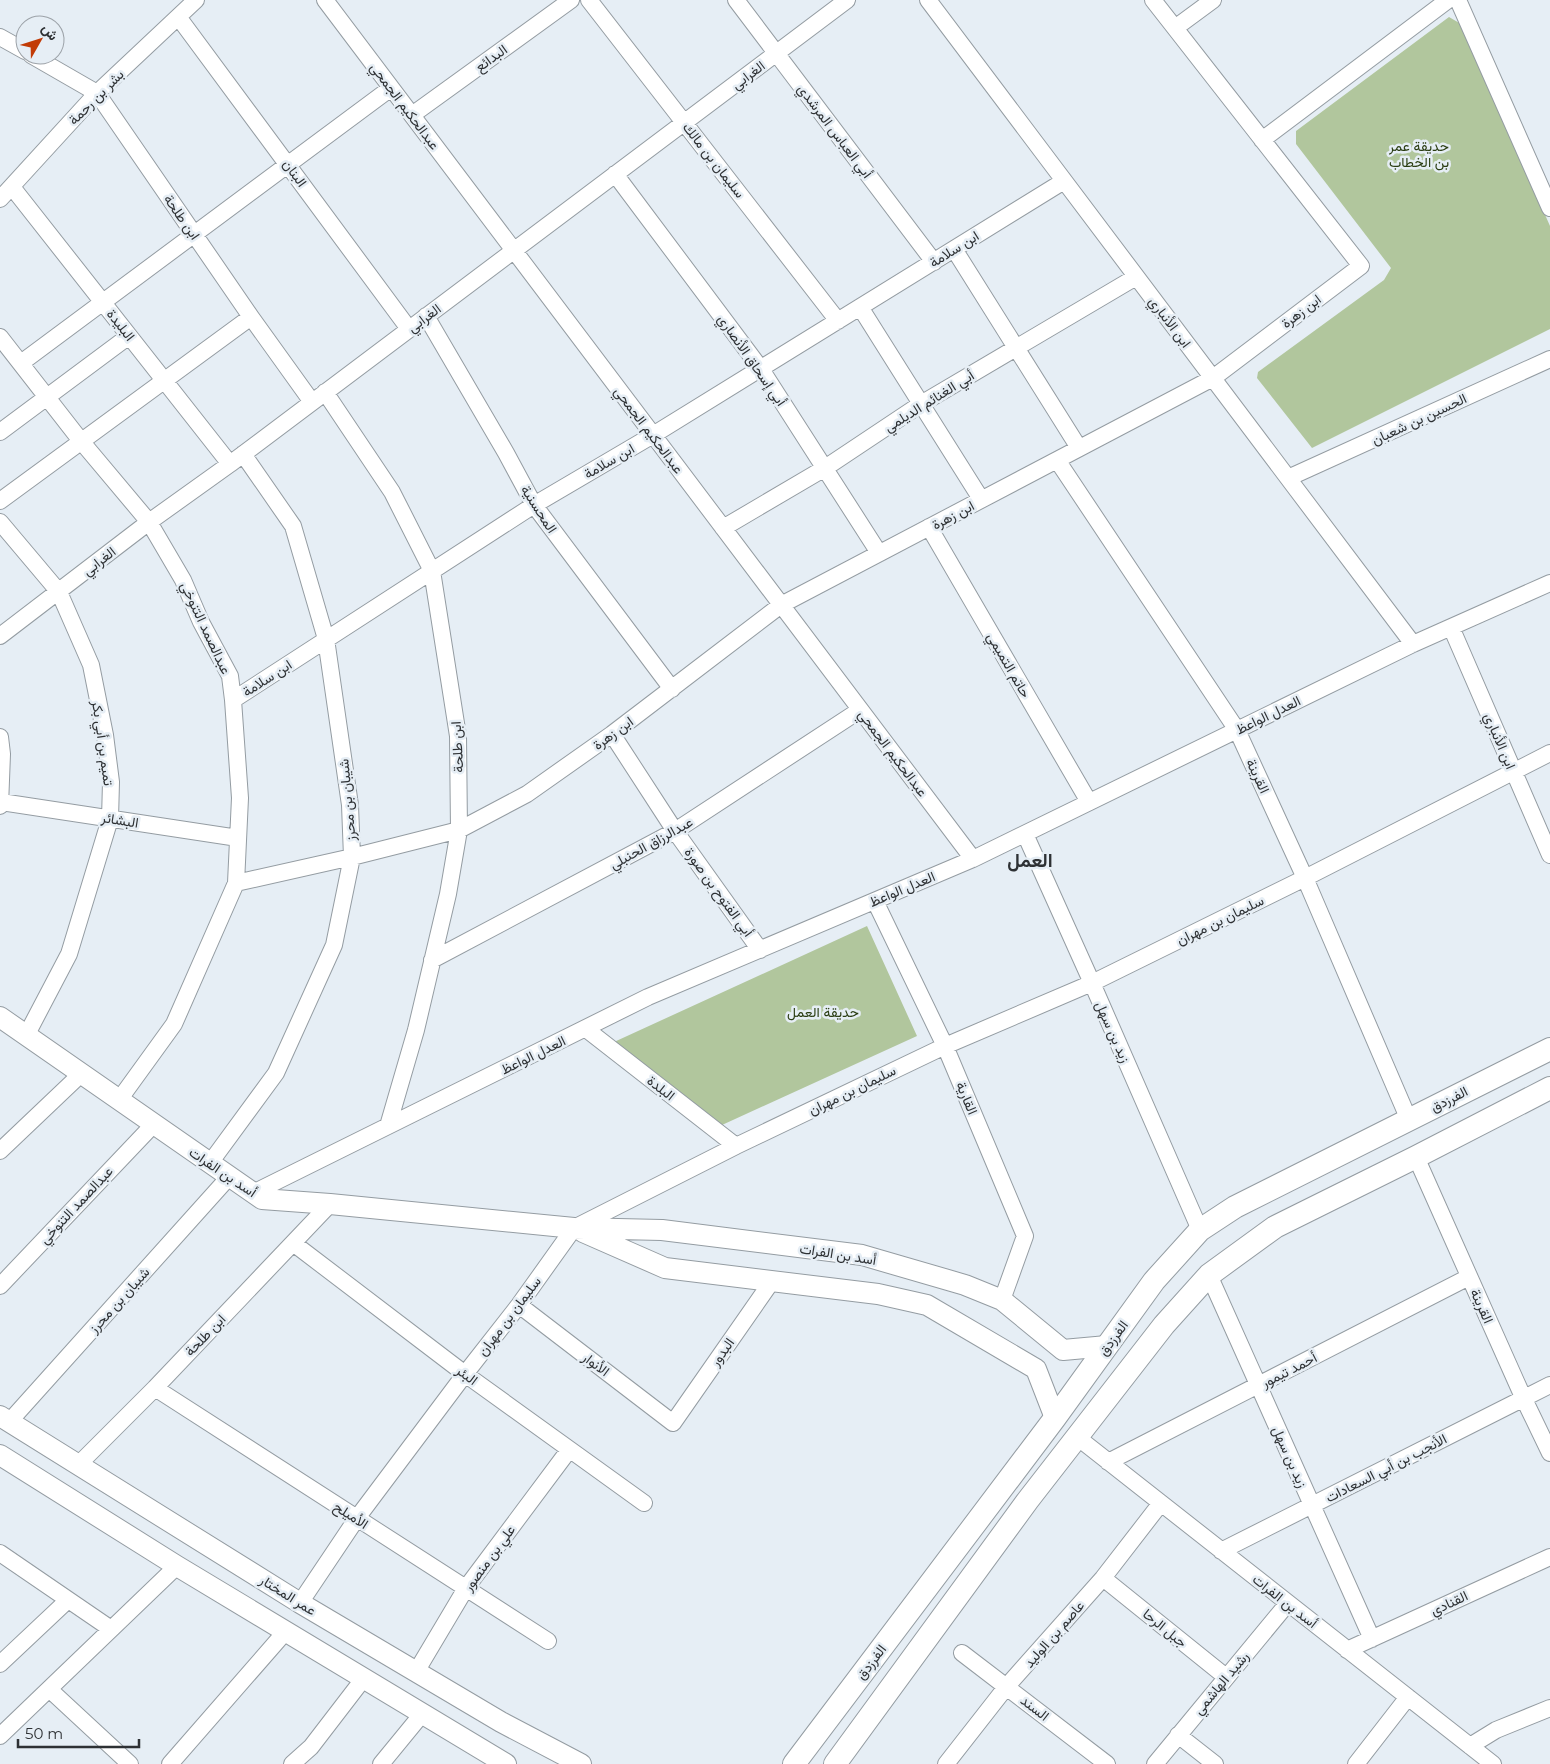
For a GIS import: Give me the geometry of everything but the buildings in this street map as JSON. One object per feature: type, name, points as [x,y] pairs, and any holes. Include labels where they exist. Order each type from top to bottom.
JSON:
[{"type":"main road","name":"الفرزدق","points":[[794,1764],[1055,1418],[1154,1281],[1200,1230],[1235,1207],[1550,1049]]},
{"type":"main road","points":[[836,1764],[1028,1500],[1164,1325],[1209,1274],[1275,1227],[1550,1088]]},
{"type":"street","name":"بشر بن رحمة","points":[[0,199],[97,93],[196,0]]},
{"type":"street","name":"عبدالحكيم الجمحي","points":[[325,0],[973,859]]},
{"type":"street","name":"البدائع","points":[[412,115],[570,0]]},
{"type":"street","name":"سليمان بن مالك","points":[[589,0],[838,321]]},
{"type":"street","name":"أبي العباس المرشدي","points":[[736,0],[934,262]]},
{"type":"street","name":"الغرابي","points":[[0,636],[149,522],[230,464],[848,0]]},
{"type":"street","name":"ابن الأنباري","points":[[928,0],[1413,644]]},
{"type":"street","name":"ابن زهرة","points":[[236,883],[352,857],[459,830],[527,794],[612,734],[781,605],[1213,378],[1361,266],[1153,0]]},
{"type":"street","points":[[1175,28],[1213,0]]},
{"type":"street","points":[[1262,140],[1448,0]]},
{"type":"street","points":[[1458,0],[1550,208]]},
{"type":"street","name":"البنان","points":[[179,18],[409,329]]},
{"type":"street","points":[[0,37],[15,46]]},
{"type":"street","name":"ابن طلحة","points":[[48,65],[97,93],[250,317],[312,402]]},
{"type":"street","points":[[21,363],[391,88]]},
{"type":"street","name":"أبي إسحاق الأنصاري","points":[[615,174],[761,368],[879,553]]},
{"type":"street","name":"ابن سلامة","points":[[233,700],[534,505],[653,435],[1064,181]]},
{"type":"street","name":"البليدة","points":[[12,187],[230,464]]},
{"type":"street","points":[[954,249],[1079,448]]},
{"type":"street","name":"أبي الغنائم الديلمي","points":[[723,528],[825,468],[921,404],[1136,277]]},
{"type":"street","points":[[860,307],[982,500]]},
{"type":"street","name":"المحسنية","points":[[426,316],[534,505],[672,689]]},
{"type":"street","points":[[0,501],[250,317]]},
{"type":"street","points":[[0,432],[129,336]]},
{"type":"street","name":"عبدالصمد التنوخي","points":[[0,337],[81,441],[149,522],[184,580],[202,622],[230,676],[240,798],[236,883],[174,1024],[119,1100]]},
{"type":"street","name":"الحسين بن شعبان","points":[[1288,478],[1550,359]]},
{"type":"street","name":"ابن طلحة","points":[[325,392],[392,492],[432,571],[458,736],[459,830],[448,894],[416,1030],[388,1126]]},
{"type":"street","name":"شيبان بن محرز","points":[[210,1163],[276,1073],[334,945],[352,857],[350,805],[326,639],[293,526],[243,454]]},
{"type":"street","name":"القرينة","points":[[1057,460],[1237,730],[1305,878],[1409,1120]]},
{"type":"street","name":"تميم بن أبي بكر","points":[[0,522],[59,592],[91,665],[110,773],[110,819],[69,954],[26,1036]]},
{"type":"street","name":"حاتم التميمي","points":[[929,527],[1089,802]]},
{"type":"street","name":"العدل الواعظ","points":[[253,1193],[648,997],[973,859],[1413,644],[1550,583]]},
{"type":"street","name":"ابن الأنباري","points":[[1451,627],[1550,855]]},
{"type":"street","name":"عبدالرزاق الحنبلي","points":[[432,960],[675,831],[860,710]]},
{"type":"street","name":"أبي الفتوح بن صورة","points":[[612,734],[675,831],[760,950]]},
{"type":"street","points":[[0,736],[2,754],[1,804]]},
{"type":"street","name":"سليمان بن مهران","points":[[300,1603],[358,1518],[519,1305],[574,1228],[736,1146],[945,1046],[1092,984],[1550,753]]},
{"type":"street","name":"البشائر","points":[[1,804],[238,838]]},
{"type":"street","name":"زيد بن سهل","points":[[1025,834],[1200,1230]]},
{"type":"street","name":"القارية","points":[[875,901],[945,1046],[1025,1236],[1002,1300]]},
{"type":"street","name":"أسد بن الفرات","points":[[0,1017],[262,1199],[574,1228],[662,1230],[862,1255],[965,1285],[1002,1300],[1063,1350],[1107,1346]]},
{"type":"street","name":"البلدة","points":[[586,1029],[736,1146]]},
{"type":"street","points":[[0,1151],[81,1074]]},
{"type":"street","name":"عبدالصمد التنوخي","points":[[0,1286],[153,1125]]},
{"type":"street","name":"القرينة","points":[[1416,1157],[1468,1277],[1550,1453]]},
{"type":"street","name":"شيبان بن محرز","points":[[5,1419],[229,1177]]},
{"type":"street","name":"ابن طلحة","points":[[78,1465],[155,1388],[330,1204]]},
{"type":"street","name":"أسد بن الفرات","points":[[574,1228],[666,1268],[878,1294],[927,1305],[1036,1369],[1055,1418]]},
{"type":"street","name":"البئر","points":[[293,1243],[465,1374],[644,1503]]},
{"type":"street","name":"زيد بن سهل","points":[[1209,1274],[1372,1639]]},
{"type":"street","name":"أحمد تيمور","points":[[1108,1462],[1468,1277]]},
{"type":"street","name":"البدور","points":[[673,1423],[772,1281]]},
{"type":"street","name":"الأنوار","points":[[519,1305],[673,1423]]},
{"type":"street","name":"الأنجب بن أبي السعادات","points":[[1221,1550],[1312,1506],[1550,1384]]},
{"type":"street","name":"الأميلح","points":[[155,1388],[548,1641]]},
{"type":"street","name":"عمر المختار","points":[[5,1419],[300,1603],[501,1722],[581,1764]]},
{"type":"street","name":"أسد بن الفرات","points":[[1077,1437],[1493,1764]]},
{"type":"street","name":"علي بن منصور","points":[[416,1672],[466,1588],[570,1450]]},
{"type":"street","points":[[0,1456],[177,1566],[364,1678],[493,1761]]},
{"type":"street","name":"عاصم بن الوليد","points":[[948,1763],[1007,1686],[1103,1578],[1161,1503]]},
{"type":"street","name":"القنادي","points":[[1347,1650],[1550,1557]]},
{"type":"street","points":[[4,1563],[68,1600],[111,1629]]},
{"type":"street","points":[[0,1736],[177,1566]]},
{"type":"street","name":"جبل الرحا","points":[[1103,1578],[1226,1678]]},
{"type":"street","points":[[0,1664],[68,1600]]},
{"type":"street","name":"رشيد الهاشمي","points":[[1155,1764],[1288,1603]]},
{"type":"street","points":[[170,1764],[286,1631]]},
{"type":"street","name":"السند","points":[[962,1653],[1107,1764]]},
{"type":"street","points":[[292,1764],[311,1748],[364,1678]]},
{"type":"street","points":[[49,1689],[130,1764]]},
{"type":"street","points":[[1356,1764],[1408,1697]]},
{"type":"street","points":[[1470,1746],[1496,1730],[1550,1708]]},
{"type":"street","points":[[381,1764],[422,1714]]},
{"type":"street","points":[[1178,1735],[1215,1764]]},
{"type":"green space","name":"حديقة عمر بن الخطاب","points":[[1449,17],[1461,24],[1550,226],[1550,329],[1312,448],[1257,378],[1258,372],[1384,280],[1391,268],[1296,144],[1296,131]]},
{"type":"green space","name":"حديقة العمل","points":[[867,926],[917,1036],[722,1125],[614,1042]]},
{"type":"district","name":"العمل","points":[[1030,860]]}]
